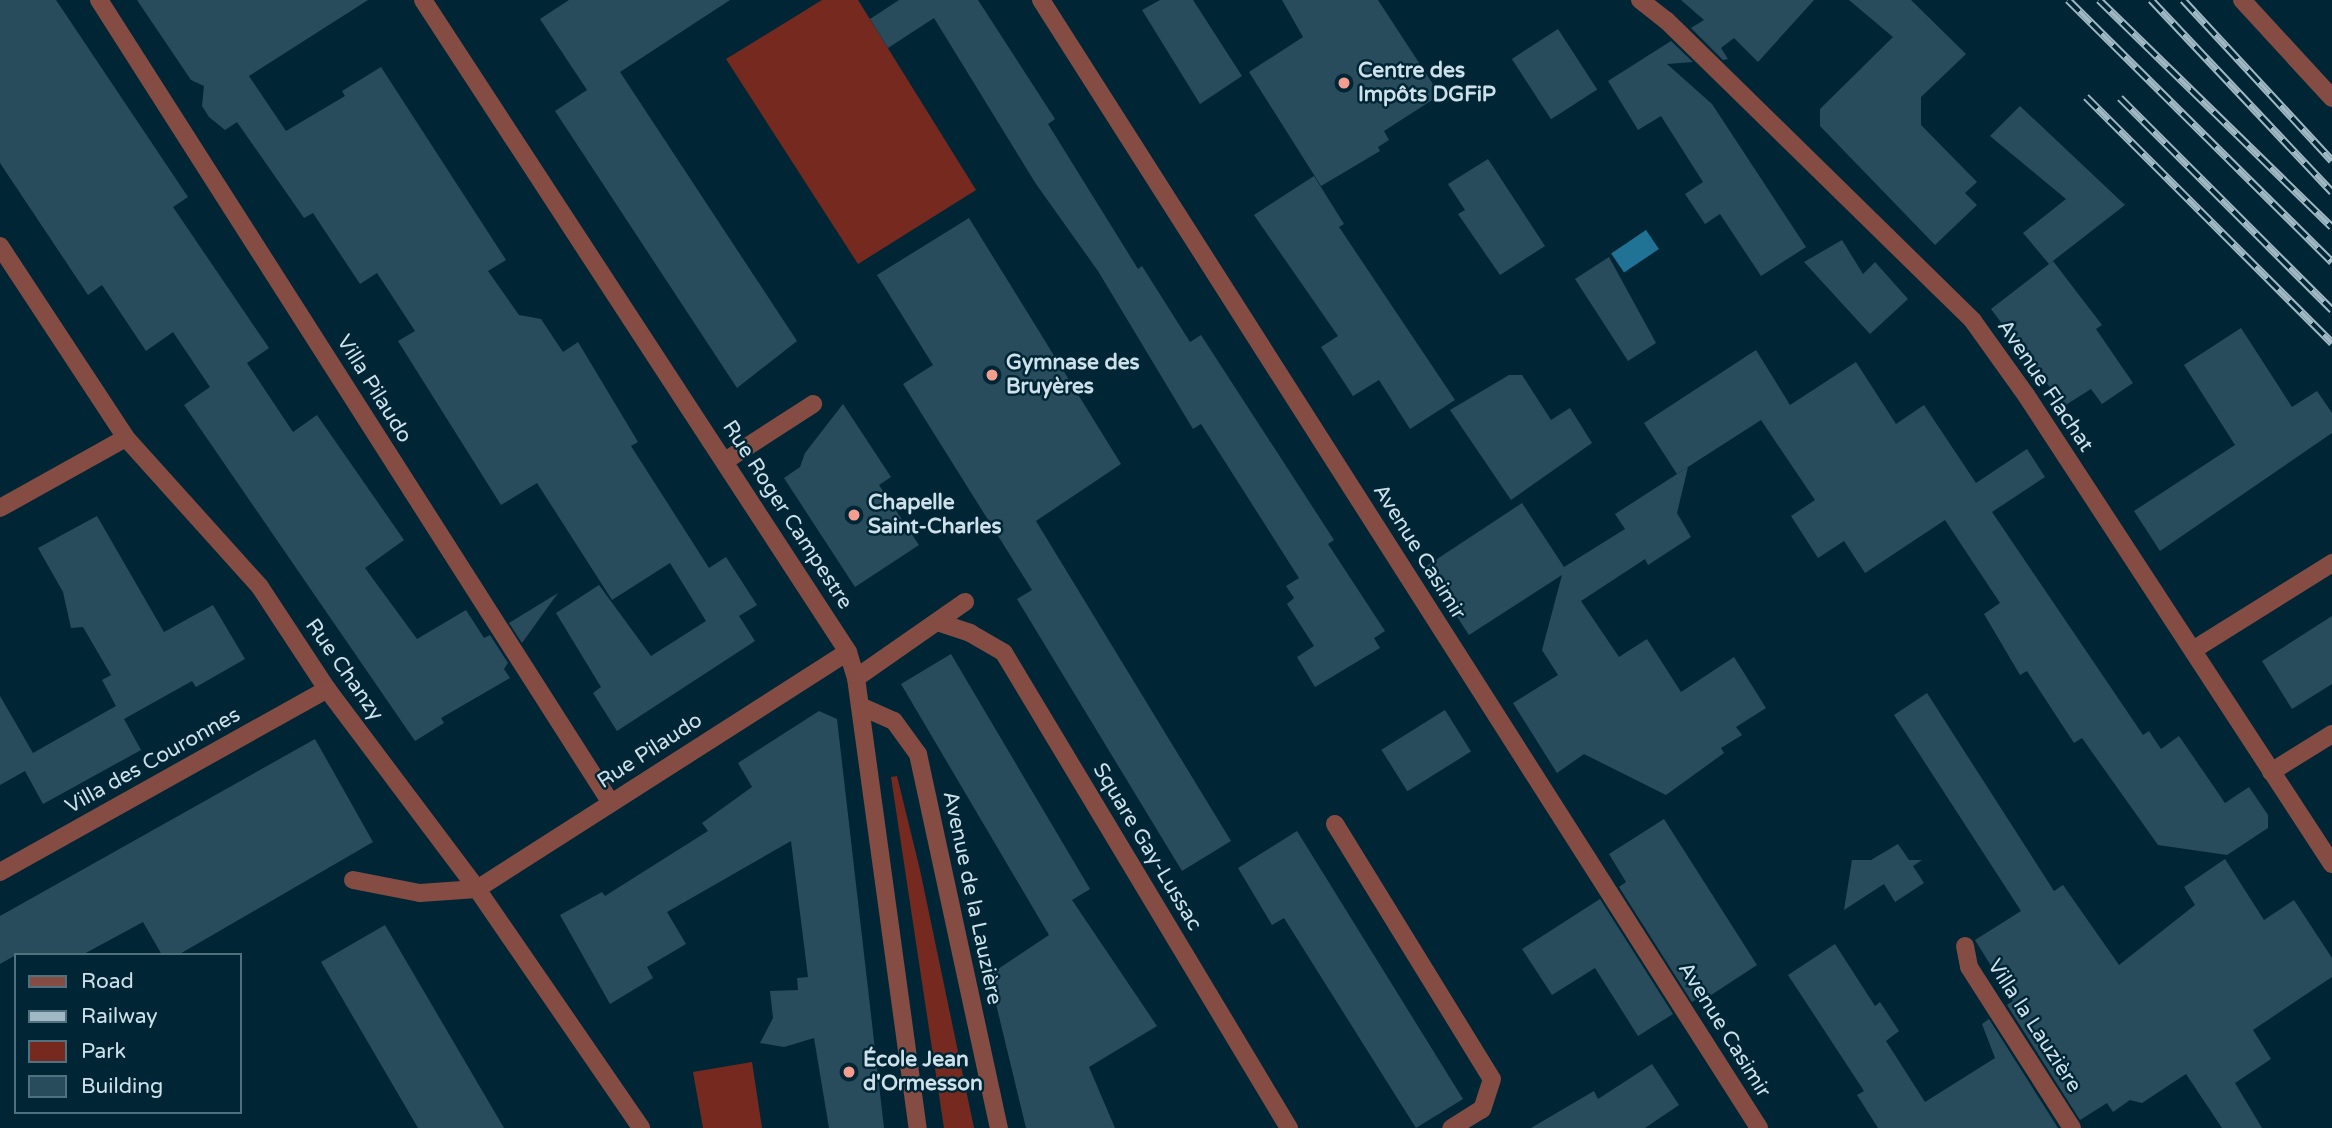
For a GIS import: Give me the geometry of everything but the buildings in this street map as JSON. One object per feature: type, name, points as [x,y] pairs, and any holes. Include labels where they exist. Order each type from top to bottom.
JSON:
[{"type":"street","name":"Villa Pilaudo","points":[[99,0],[611,803]]},
{"type":"street","name":"Rue Roger Campestre","points":[[423,0],[848,652],[856,678],[918,1128]]},
{"type":"street","name":"Avenue Casimir","points":[[1041,0],[1759,1128]]},
{"type":"street","name":"Avenue Flachat","points":[[1640,0],[1666,20],[1973,321],[2026,395],[2332,864]]},
{"type":"street","points":[[2242,0],[2332,99]]},
{"type":"street","name":"Rue Chanzy","points":[[0,246],[126,438],[260,587],[327,689],[477,889],[641,1128]]},
{"type":"street","points":[[725,461],[813,404]]},
{"type":"street","points":[[0,508],[126,438]]},
{"type":"street","points":[[2193,650],[2332,563]]},
{"type":"street","points":[[856,678],[965,602]]},
{"type":"street","name":"Square Gay-Lussac","points":[[937,622],[970,633],[1004,653],[1289,1128]]},
{"type":"street","name":"Rue Pilaudo","points":[[477,889],[848,652]]},
{"type":"street","name":"Villa des Couronnes","points":[[0,872],[327,689]]},
{"type":"street","name":"Avenue de la Lauzière","points":[[860,706],[894,721],[918,754],[999,1128]]},
{"type":"street","points":[[2271,772],[2332,734]]},
{"type":"street","points":[[1335,824],[1492,1079],[1491,1093],[1482,1109],[1452,1128]]},
{"type":"street","points":[[353,880],[420,893],[477,889]]},
{"type":"street","name":"Villa la Lauzière","points":[[1965,946],[1969,967],[2072,1128]]},
{"type":"green space","points":[[822,0],[858,0],[976,190],[858,264],[726,59]]},
{"type":"green space","points":[[897,776],[920,870],[974,1128],[944,1128],[891,777]]},
{"type":"green space","points":[[752,1062],[762,1128],[703,1128],[693,1072]]},
{"type":"water","points":[[1646,230],[1659,249],[1624,273],[1611,253]]},
{"type":"railway","points":[[2068,0],[2332,262]]},
{"type":"railway","points":[[2099,0],[2332,227]]},
{"type":"railway","points":[[2151,0],[2332,192]]},
{"type":"railway","points":[[2183,0],[2332,161]]},
{"type":"railway","points":[[2086,97],[2332,343]]},
{"type":"railway","points":[[2120,98],[2332,310]]},
{"type":"place","name":"Centre des Impôts DGFiP","points":[[1344,83]]},
{"type":"place","name":"Gymnase des Bruyères","points":[[992,375]]},
{"type":"place","name":"Chapelle Saint-Charles","points":[[854,515]]},
{"type":"place","name":"École Jean d'Ormesson","points":[[849,1072]]}]
